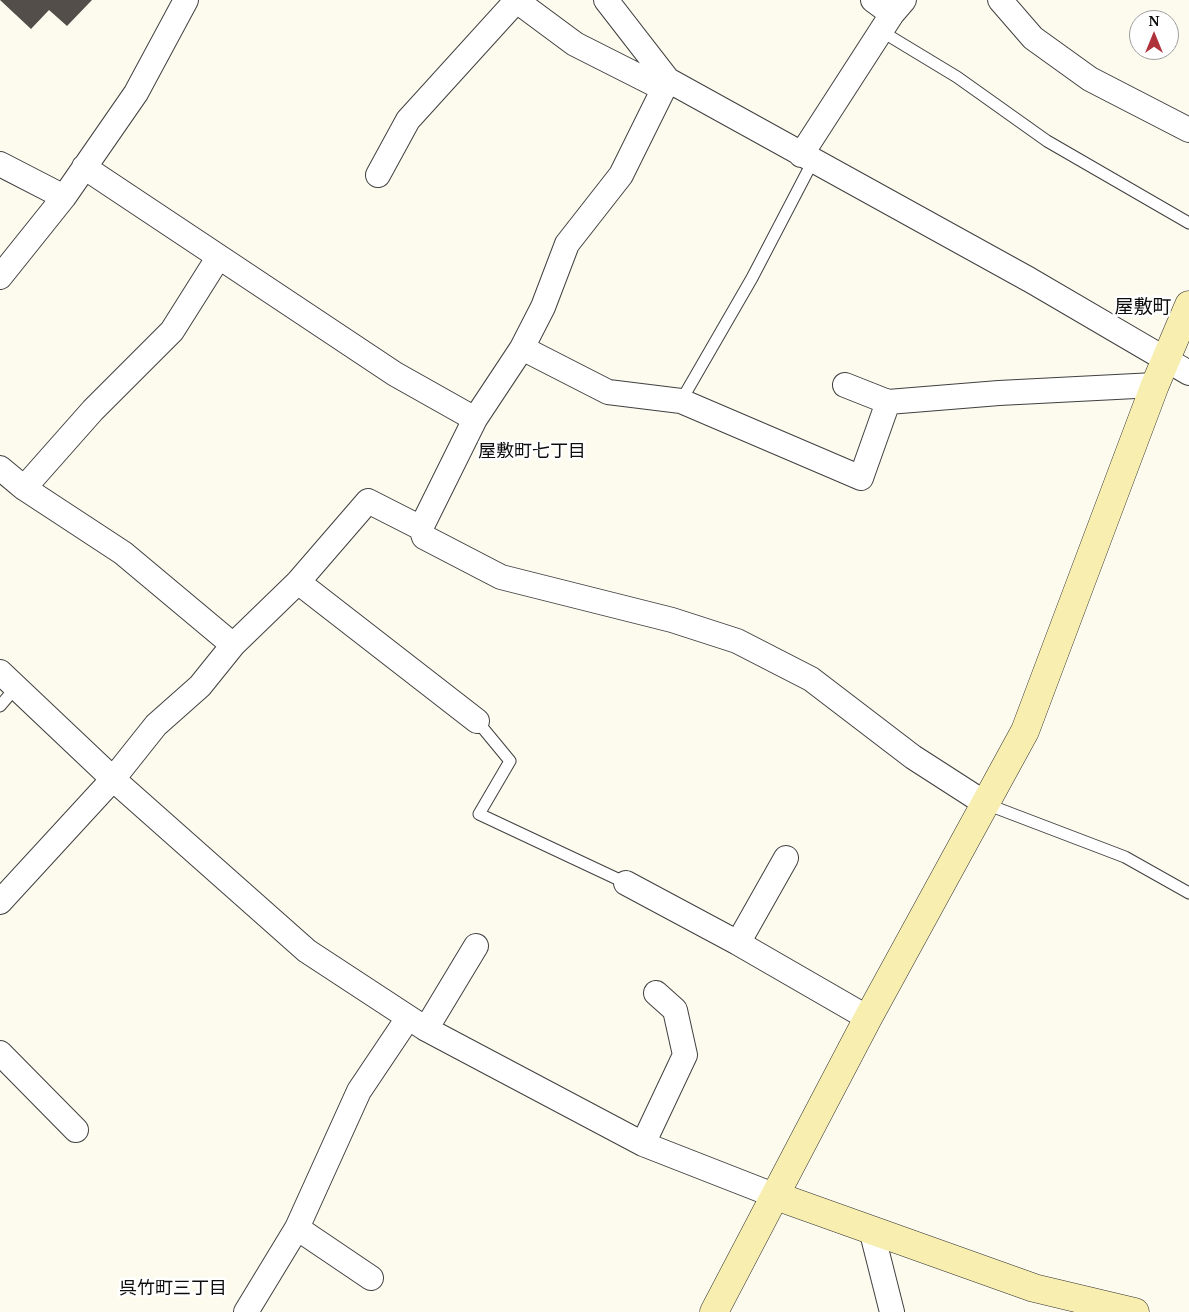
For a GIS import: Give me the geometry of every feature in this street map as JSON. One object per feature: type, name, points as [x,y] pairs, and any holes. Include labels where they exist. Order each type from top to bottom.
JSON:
[{"type":"street","points":[[0,277],[64,197],[136,93],[186,0]]},
{"type":"street","points":[[378,174],[408,120],[517,0],[576,44],[666,84],[807,158],[1030,280],[1178,366]]},
{"type":"street","points":[[606,0],[666,84]]},
{"type":"street","points":[[807,158],[893,15],[874,0]]},
{"type":"street","points":[[1000,0],[1033,38],[1090,79],[1189,130]]},
{"type":"street","points":[[421,528],[475,419],[522,348],[543,307],[566,244],[621,174],[666,84]]},
{"type":"street","points":[[0,164],[64,197]]},
{"type":"street","points":[[84,167],[218,258],[395,374],[475,419]]},
{"type":"street","points":[[24,488],[93,410],[172,331],[218,258]]},
{"type":"street","points":[[714,1312],[868,1018],[1025,731],[1155,385],[1178,366],[1189,305]]},
{"type":"street","points":[[522,348],[608,392],[681,401],[861,478],[888,402]]},
{"type":"street","points":[[845,385],[888,402],[999,393],[1155,385]]},
{"type":"street","points":[[0,468],[24,488],[123,553],[233,646]]},
{"type":"street","points":[[0,902],[112,778],[156,725],[200,686],[233,646],[298,582],[368,501],[421,528],[424,537],[501,577],[672,620],[737,641],[811,679],[913,757],[986,804]]},
{"type":"street","points":[[298,582],[477,721]]},
{"type":"street","points":[[8,679],[112,778],[307,951],[417,1024],[643,1144],[776,1196],[1034,1288],[1135,1312]]},
{"type":"street","points":[[738,943],[786,858]]},
{"type":"street","points":[[626,883],[738,943],[868,1018]]},
{"type":"street","points":[[246,1312],[296,1228],[359,1091],[417,1024],[476,946]]},
{"type":"street","points":[[643,1144],[685,1055],[675,1010],[656,993]]},
{"type":"street","points":[[0,1053],[76,1130]]},
{"type":"street","points":[[296,1228],[371,1278]]},
{"type":"street","points":[[871,1230],[892,1312]]},
{"type":"lane","points":[[893,15],[957,77],[1047,141],[1189,223]]},
{"type":"lane","points":[[681,401],[752,278],[807,158]]},
{"type":"lane","points":[[0,706],[8,679]]},
{"type":"lane","points":[[477,721],[510,761],[479,814],[626,883]]},
{"type":"lane","points":[[986,804],[1125,857],[1189,892]]},
{"type":"building","points":[[0,0],[92,0],[67,26],[49,10],[31,29]]},
{"type":"district","name":"屋敷町","points":[[1143,308]]},
{"type":"district","name":"屋敷町七丁目","points":[[532,452]]},
{"type":"district","name":"呉竹町三丁目","points":[[173,1289]]}]
